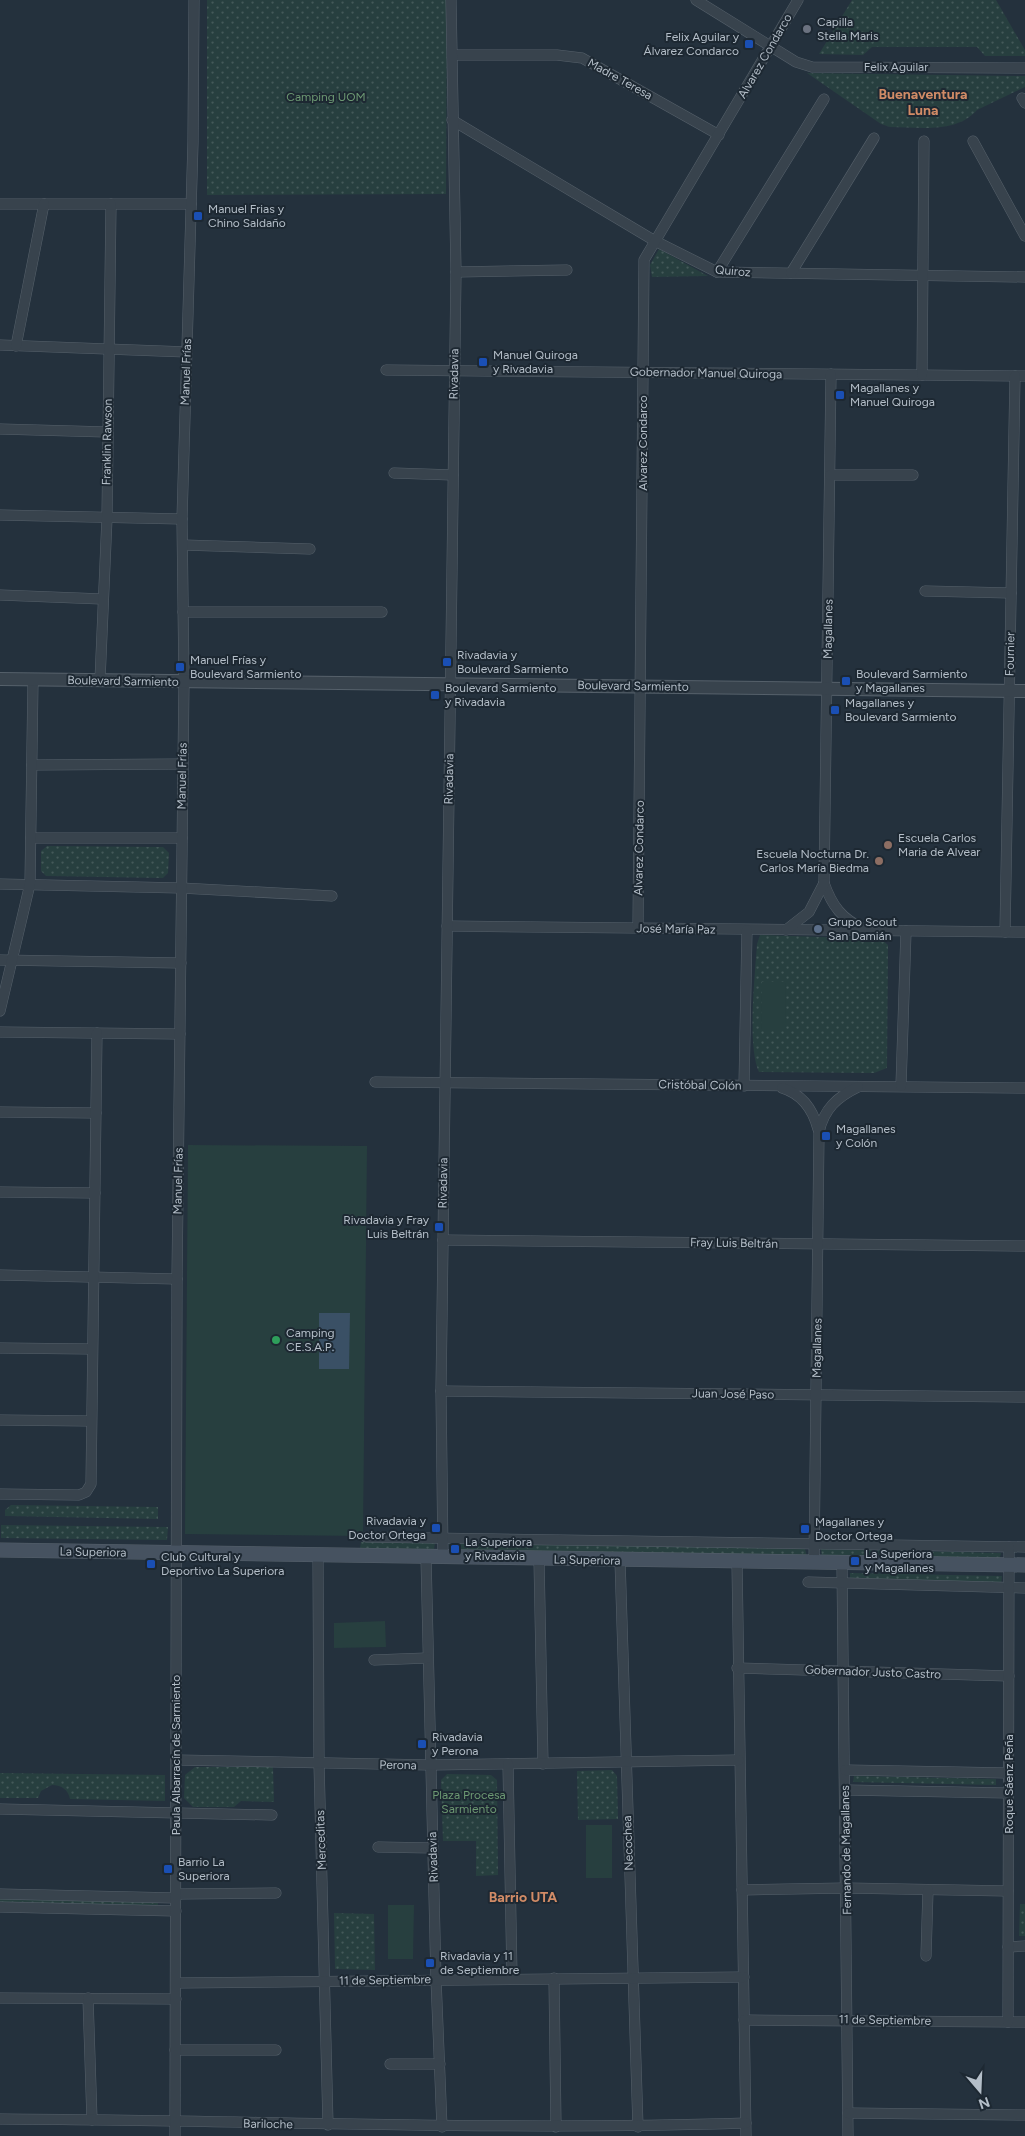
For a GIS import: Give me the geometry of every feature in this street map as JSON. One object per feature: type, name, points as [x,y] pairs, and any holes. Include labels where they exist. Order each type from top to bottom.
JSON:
[{"type":"main road","name":"La Superiora","points":[[0,1550],[1025,1566]]},
{"type":"street","name":"Manuel Frías","points":[[176,1553],[177,1279],[184,681],[182,519],[191,204],[194,0]]},
{"type":"street","name":"Rivadavia","points":[[443,1557],[441,1391],[456,272],[451,0]]},
{"type":"street","name":"Felix Aguilar","points":[[696,0],[796,62],[812,67],[1025,68]]},
{"type":"street","name":"Alvarez Condarco","points":[[638,928],[644,260],[798,0]]},
{"type":"street","name":"Madre Teresa","points":[[453,56],[557,55],[582,58],[719,135]]},
{"type":"street","points":[[717,272],[824,99]]},
{"type":"street","name":"Quiroz","points":[[452,120],[655,241],[717,272],[1025,277]]},
{"type":"street","points":[[792,273],[874,138]]},
{"type":"street","points":[[922,375],[924,141]]},
{"type":"street","points":[[973,141],[1025,236]]},
{"type":"street","points":[[0,204],[191,204]]},
{"type":"street","points":[[16,346],[44,204]]},
{"type":"street","name":"Franklin Rawson","points":[[100,680],[107,518],[111,204]]},
{"type":"street","points":[[456,272],[567,270]]},
{"type":"street","points":[[0,345],[187,352]]},
{"type":"street","name":"Gobernador Manuel Quiroga","points":[[386,370],[1020,376]]},
{"type":"street","name":"Magallanes","points":[[824,883],[831,374]]},
{"type":"street","name":"Fournier","points":[[1005,932],[1011,593],[1020,376]]},
{"type":"street","points":[[0,429],[107,432]]},
{"type":"street","points":[[394,473],[453,475]]},
{"type":"street","points":[[830,475],[913,475]]},
{"type":"street","points":[[0,515],[182,519]]},
{"type":"street","points":[[183,545],[310,549]]},
{"type":"street","points":[[925,590],[1011,593]]},
{"type":"street","points":[[0,595],[102,599]]},
{"type":"street","points":[[183,612],[382,612]]},
{"type":"street","name":"Boulevard Sarmiento","points":[[0,679],[1025,692]]},
{"type":"street","points":[[0,1011],[14,960],[30,884],[33,680]]},
{"type":"street","points":[[32,764],[182,764]]},
{"type":"street","points":[[31,838],[182,838]]},
{"type":"street","points":[[786,930],[809,912],[824,883]]},
{"type":"street","points":[[824,883],[829,897],[839,913],[867,931]]},
{"type":"street","points":[[0,884],[182,888],[332,896]]},
{"type":"street","name":"José María Paz","points":[[447,926],[1025,932]]},
{"type":"street","points":[[744,1086],[747,930]]},
{"type":"street","points":[[901,1086],[906,931]]},
{"type":"street","points":[[0,960],[181,963]]},
{"type":"street","points":[[0,1032],[180,1034]]},
{"type":"street","points":[[0,1494],[79,1495],[86,1492],[90,1484],[97,1033]]},
{"type":"street","name":"Cristóbal Colón","points":[[375,1082],[1025,1088]]},
{"type":"street","name":"Magallanes","points":[[774,1086],[789,1090],[812,1109],[819,1132]]},
{"type":"street","name":"Magallanes","points":[[814,1563],[819,1132],[822,1118],[831,1105],[840,1096],[860,1086]]},
{"type":"street","points":[[0,1112],[96,1114]]},
{"type":"street","points":[[0,1192],[95,1193]]},
{"type":"street","name":"Fray Luis Beltrán","points":[[443,1240],[1025,1246]]},
{"type":"street","points":[[0,1275],[177,1279]]},
{"type":"street","points":[[0,1348],[92,1349]]},
{"type":"street","name":"Juan José Paso","points":[[441,1391],[1025,1397]]},
{"type":"street","points":[[0,1420],[91,1420]]},
{"type":"street","points":[[366,1537],[1025,1547]]},
{"type":"street","name":"Roque Sáenz Peña","points":[[1008,2022],[1009,1547]]},
{"type":"street","name":"Paula Albarracín de Sarmiento","points":[[175,2136],[176,1553]]},
{"type":"street","name":"Merceditas","points":[[318,1555],[319,1763],[328,2125]]},
{"type":"street","name":"Rivadavia","points":[[426,1557],[436,1979],[442,2127]]},
{"type":"street","points":[[539,1559],[543,1764]]},
{"type":"street","name":"Necochea","points":[[620,1560],[638,2126]]},
{"type":"street","points":[[737,1562],[737,1668],[746,2136]]},
{"type":"street","name":"Fernando de Magallanes","points":[[842,1564],[848,2136]]},
{"type":"street","points":[[808,1582],[1025,1588]]},
{"type":"street","points":[[374,1660],[427,1658]]},
{"type":"street","name":"Gobernador Justo Castro","points":[[737,1668],[1009,1676]]},
{"type":"street","name":"Perona","points":[[176,1760],[430,1765],[543,1764],[625,1760],[739,1760]]},
{"type":"street","points":[[508,1764],[512,1978]]},
{"type":"street","points":[[845,1770],[1009,1773]]},
{"type":"street","points":[[845,1790],[1009,1793]]},
{"type":"street","points":[[0,1809],[272,1815]]},
{"type":"street","points":[[378,1847],[433,1848]]},
{"type":"street","points":[[742,1890],[846,1888],[1008,1892]]},
{"type":"street","points":[[926,1956],[928,1890]]},
{"type":"street","points":[[0,1894],[176,1896],[276,1893]]},
{"type":"street","points":[[0,1907],[176,1911]]},
{"type":"street","points":[[1008,1946],[1025,1946]]},
{"type":"street","name":"11 de Septiembre","points":[[176,1983],[744,1977]]},
{"type":"street","points":[[554,1978],[556,2127]]},
{"type":"street","points":[[0,1998],[176,1999]]},
{"type":"street","points":[[88,1998],[92,2120]]},
{"type":"street","name":"11 de Septiembre","points":[[744,2020],[848,2019],[1025,2022]]},
{"type":"street","points":[[176,2050],[276,2050]]},
{"type":"street","points":[[390,2064],[440,2064]]},
{"type":"street","points":[[848,2112],[1025,2115]]},
{"type":"street","name":"Bariloche","points":[[0,2119],[442,2127],[638,2126],[746,2123]]},
{"type":"green space","name":"Camping UOM","points":[[207,0],[447,0],[446,194],[207,195]]},
{"type":"green space","points":[[852,0],[996,0],[1025,50],[1025,56],[985,56],[977,47],[872,47],[863,55],[819,54]]},
{"type":"green space","points":[[807,73],[1025,76],[1025,87],[977,110],[959,123],[937,128],[890,127],[881,124]]},
{"type":"green space","points":[[659,249],[708,276],[652,277],[650,265]]},
{"type":"green space","points":[[47,846],[163,847],[169,853],[168,873],[163,878],[46,876],[41,871],[41,851]]},
{"type":"green space","points":[[760,935],[881,939],[888,945],[887,1068],[874,1073],[759,1072],[755,1060],[753,1028],[757,944]]},
{"type":"green space","points":[[762,982],[786,982],[785,1030],[761,1030]]},
{"type":"green space","name":"Camping CE.S.A.P.","points":[[188,1145],[367,1146],[363,1536],[185,1534]]},
{"type":"green space","points":[[11,1505],[158,1507],[158,1519],[5,1516],[5,1510]]},
{"type":"green space","points":[[1,1525],[168,1527],[167,1540],[1,1538]]},
{"type":"green space","points":[[361,1542],[435,1543],[434,1549],[360,1548]]},
{"type":"green space","points":[[449,1542],[805,1549],[807,1557],[449,1550]]},
{"type":"green space","points":[[821,1549],[1001,1553],[999,1561],[822,1557]]},
{"type":"green space","points":[[850,1573],[1002,1576],[1001,1585],[850,1580]]},
{"type":"green space","points":[[385,1621],[386,1647],[334,1648],[334,1623]]},
{"type":"green space","points":[[195,1767],[273,1767],[274,1802],[241,1801],[234,1807],[193,1807],[184,1798],[185,1775]]},
{"type":"green space","points":[[612,1770],[617,1776],[618,1819],[578,1820],[577,1771]]},
{"type":"green space","points":[[0,1773],[165,1775],[165,1801],[70,1799],[64,1789],[52,1785],[41,1791],[38,1798],[0,1798]]},
{"type":"green space","name":"Plaza Procesa Sarmiento","points":[[447,1774],[491,1775],[497,1780],[498,1875],[476,1876],[476,1841],[443,1841],[441,1780]]},
{"type":"green space","points":[[854,1776],[996,1779],[996,1785],[853,1782]]},
{"type":"green space","points":[[586,1825],[612,1825],[612,1878],[586,1878]]},
{"type":"green space","points":[[0,1898],[158,1901],[158,1907],[0,1903]]},
{"type":"green space","points":[[1020,1904],[1025,1904],[1025,1936],[1019,1936]]},
{"type":"green space","points":[[388,1905],[414,1905],[413,1959],[388,1959]]},
{"type":"green space","points":[[334,1913],[374,1914],[375,1970],[335,1969]]},
{"type":"water","points":[[319,1313],[350,1313],[349,1369],[319,1369]]},
{"type":"place","name":"Capilla Stella Maris","points":[[807,29]]},
{"type":"place","name":"Felix Aguilar y Álvarez Condarco","points":[[749,44]]},
{"type":"place","name":"Manuel Frias y Chino Saldaño","points":[[198,216]]},
{"type":"place","name":"Manuel Quiroga y Rivadavia","points":[[483,362]]},
{"type":"place","name":"Magallanes y Manuel Quiroga","points":[[840,395]]},
{"type":"place","name":"Rivadavia y Boulevard Sarmiento","points":[[447,662]]},
{"type":"place","name":"Manuel Frías y Boulevard Sarmiento","points":[[180,667]]},
{"type":"place","name":"Boulevard Sarmiento y Magallanes","points":[[846,681]]},
{"type":"place","name":"Boulevard Sarmiento y Rivadavia","points":[[435,695]]},
{"type":"place","name":"Magallanes y Boulevard Sarmiento","points":[[835,710]]},
{"type":"place","name":"Escuela Carlos Maria de Alvear","points":[[888,845]]},
{"type":"place","name":"Escuela Nocturna Dr. Carlos María Biedma","points":[[879,861]]},
{"type":"place","name":"Grupo Scout San Damián","points":[[818,929]]},
{"type":"place","name":"Magallanes y Colón","points":[[826,1136]]},
{"type":"place","name":"Rivadavia y Fray Luis Beltrán","points":[[439,1227]]},
{"type":"place","name":"Camping CE.S.A.P.","points":[[276,1340]]},
{"type":"place","name":"Rivadavia y Doctor Ortega","points":[[436,1528]]},
{"type":"place","name":"Magallanes y Doctor Ortega","points":[[805,1529]]},
{"type":"place","name":"La Superiora y Rivadavia","points":[[455,1549]]},
{"type":"place","name":"La Superiora y Magallanes","points":[[855,1561]]},
{"type":"place","name":"Club Cultural y Deportivo La Superiora","points":[[151,1564]]},
{"type":"place","name":"Rivadavia y Perona","points":[[422,1744]]},
{"type":"place","name":"Barrio La Superiora","points":[[168,1869]]},
{"type":"place","name":"Rivadavia y 11 de Septiembre","points":[[430,1963]]},
{"type":"district","name":"Buenaventura Luna","points":[[923,102]]},
{"type":"district","name":"Barrio UTA","points":[[523,1897]]}]
